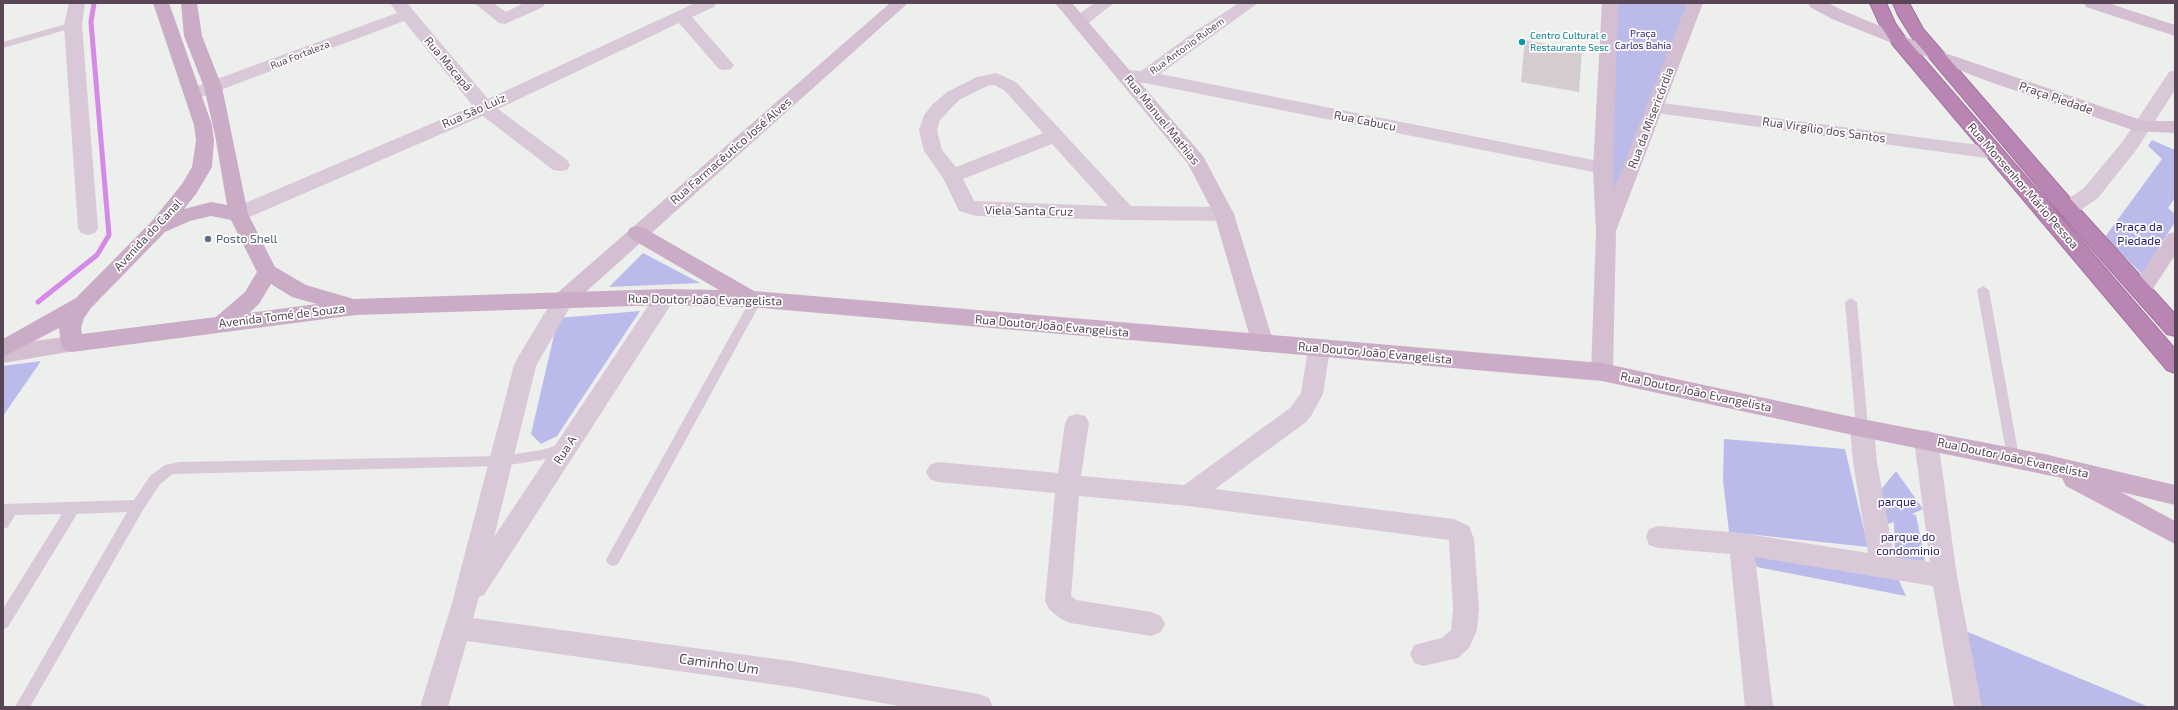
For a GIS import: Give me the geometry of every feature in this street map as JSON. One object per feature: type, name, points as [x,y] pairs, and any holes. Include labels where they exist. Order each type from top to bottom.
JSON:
[{"type":"highway","name":"Rua Monsenhor Mário Pessoa","points":[[1878,3],[1887,23],[1899,41],[1993,153],[2175,364]]},
{"type":"highway","name":"Rua Monsenhor Mário Pessoa","points":[[1901,3],[1906,15],[1917,32],[2068,209],[2142,289],[2175,328]]},
{"type":"main road","name":"Avenida do Canal","points":[[72,344],[70,328],[74,316],[84,302],[158,227],[189,189],[202,167],[205,141],[203,125],[161,3]]},
{"type":"main road","points":[[189,3],[193,36],[213,87],[224,135],[238,214],[267,272],[299,291],[356,307]]},
{"type":"main road","points":[[158,227],[198,211],[211,209],[238,214]]},
{"type":"main road","points":[[637,234],[753,299]]},
{"type":"main road","points":[[222,324],[252,298],[267,272]]},
{"type":"main road","name":"Rua Doutor João Evangelista","points":[[563,300],[665,297],[753,299],[1319,349],[1602,372],[1862,428],[2013,457],[2175,495]]},
{"type":"main road","name":"Avenida Tomé de Souza","points":[[72,344],[356,307],[563,300]]},
{"type":"main road","points":[[3,349],[44,327],[84,302]]},
{"type":"main road","points":[[2044,464],[2175,532]]},
{"type":"street","points":[[77,3],[73,25],[88,228]]},
{"type":"street","points":[[482,3],[505,20],[537,3]]},
{"type":"street","name":"Rua São Luiz","points":[[238,214],[485,108],[708,3]]},
{"type":"street","name":"Rua Farmacêutico José Alves","points":[[563,300],[900,3]]},
{"type":"street","name":"Rua Manuel Mathias","points":[[1063,3],[1080,21],[1196,161],[1224,214],[1263,344]]},
{"type":"street","points":[[1080,21],[1106,3]]},
{"type":"street","name":"Rua Antonio Rubem","points":[[1145,77],[1203,34],[1250,3]]},
{"type":"street","name":"Rua da Misericórdia","points":[[1602,372],[1606,233],[1603,168],[1610,3]]},
{"type":"street","name":"Rua da Misericórdia","points":[[1606,233],[1695,3]]},
{"type":"street","points":[[1816,3],[1838,15],[1939,58]]},
{"type":"street","points":[[2092,3],[2175,31]]},
{"type":"street","name":"Rua Fortaleza","points":[[192,94],[213,87],[402,9]]},
{"type":"street","name":"Rua Macapá","points":[[402,9],[485,108],[560,165]]},
{"type":"street","points":[[680,15],[725,65]]},
{"type":"street","name":"Praça Piedade","points":[[1939,58],[2142,127],[2175,127]]},
{"type":"street","name":"Rua Cabucu","points":[[1126,76],[1145,77],[1603,168]]},
{"type":"street","points":[[2068,209],[2091,193],[2142,127],[2175,76]]},
{"type":"street","name":"Viela Santa Cruz","points":[[1126,213],[1056,135],[1005,82],[996,79],[982,81],[946,101],[931,119],[928,130],[933,151],[952,176],[966,206],[976,209],[1126,213],[1224,214]]},
{"type":"street","name":"Rua Virgílio dos Santos","points":[[1655,108],[1993,153]]},
{"type":"street","points":[[2142,127],[2175,141]]},
{"type":"street","points":[[952,176],[1056,135]]},
{"type":"street","points":[[2142,289],[2175,239]]},
{"type":"street","name":"Rua A","points":[[461,616],[566,448],[665,297]]},
{"type":"street","name":"Rua A","points":[[434,707],[461,616],[502,461],[525,365],[563,300]]},
{"type":"street","name":"Avenida Tomé de Souza","points":[[3,354],[72,344]]},
{"type":"street","points":[[1188,496],[1298,415],[1312,394],[1319,349]]},
{"type":"street","points":[[1077,423],[1068,485],[1058,601],[1062,606],[1070,611],[1152,624]]},
{"type":"street","points":[[1862,428],[1865,462],[1883,565]]},
{"type":"street","points":[[1926,440],[1944,576],[1968,707]]},
{"type":"street","points":[[938,472],[1188,496],[1456,532],[1462,539],[1466,609],[1464,630],[1460,639],[1449,649],[1423,654]]},
{"type":"street","points":[[1658,537],[1741,544],[1883,565],[1944,576]]},
{"type":"street","points":[[1741,544],[1758,707]]},
{"type":"street","name":"Caminho Um","points":[[461,616],[791,674],[916,702],[979,707]]},
{"type":"lane","points":[[3,45],[73,25]]},
{"type":"lane","points":[[1982,290],[2013,457]]},
{"type":"lane","points":[[613,560],[753,299]]},
{"type":"lane","points":[[1850,302],[1862,428]]},
{"type":"lane","points":[[22,707],[138,506],[155,480],[170,469],[179,467],[502,461],[541,455],[566,448]]},
{"type":"lane","points":[[3,523],[7,510],[138,506]]},
{"type":"lane","points":[[3,622],[73,508]]},
{"type":"green space","name":"Praça Carlos Bahia","points":[[1610,3],[1695,3],[1606,233]]},
{"type":"green space","name":"Praça da Piedade","points":[[2152,140],[2175,150],[2175,198],[2168,208],[2175,214],[2175,222],[2142,274],[2105,237],[2162,159],[2148,146]]},
{"type":"green space","points":[[643,253],[700,283],[609,287]]},
{"type":"green space","points":[[640,311],[557,436],[541,444],[531,434],[558,318]]},
{"type":"green space","points":[[41,361],[3,416],[3,366]]},
{"type":"green space","points":[[1724,439],[1845,449],[1868,547],[1729,532],[1723,480]]},
{"type":"green space","points":[[1896,471],[1923,509],[1912,514],[1916,515],[1925,561],[1895,558],[1894,522],[1888,524],[1879,492]]},
{"type":"green space","points":[[1751,550],[1895,572],[1906,596],[1757,567]]},
{"type":"green space","points":[[1963,630],[2149,707],[1975,707]]},
{"type":"building","points":[[1525,40],[1582,50],[1579,92],[1521,82]]},
{"type":"waterway","points":[[38,302],[97,255],[109,235],[91,22],[94,3]]},
{"type":"place","name":"Centro Cultural e Restaurante Sesc","points":[[1522,42]]},
{"type":"place","name":"Posto Shell","points":[[208,239]]},
{"type":"park label","name":"parque","points":[[1897,502]]},
{"type":"park label","name":"parque do condominio","points":[[1908,544]]}]
